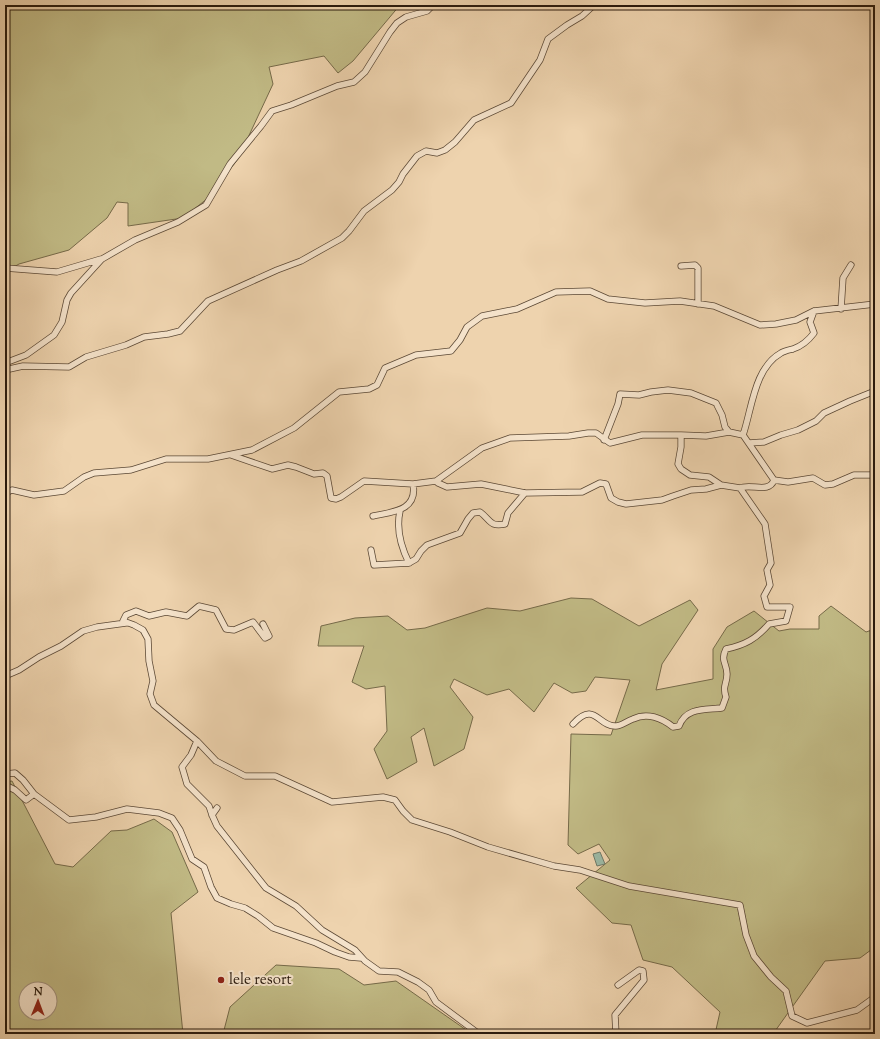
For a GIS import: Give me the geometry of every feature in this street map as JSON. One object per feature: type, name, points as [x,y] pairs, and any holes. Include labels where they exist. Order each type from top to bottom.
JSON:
[{"type":"street","points":[[5,268],[57,272],[102,259],[135,240],[178,222],[206,205],[230,164],[272,110],[292,105],[337,86],[354,82],[365,72],[397,23],[406,17],[427,11],[433,5]]},
{"type":"street","points":[[5,370],[23,366],[69,366],[86,357],[126,345],[144,337],[180,331],[208,301],[277,270],[301,261],[342,238],[364,210],[392,190],[417,156],[426,152],[437,153],[446,150],[474,120],[511,103],[540,60],[548,39],[582,16],[594,5]]},
{"type":"street","points":[[5,363],[26,355],[54,335],[62,322],[67,300],[71,292],[102,259]]},
{"type":"street","points":[[681,266],[695,265],[698,268],[698,304]]},
{"type":"street","points":[[841,309],[842,278],[851,265]]},
{"type":"street","points":[[5,493],[12,490],[34,495],[64,491],[84,477],[94,473],[131,470],[166,459],[208,459],[252,450],[294,428],[339,392],[369,389],[377,385],[386,368],[416,356],[451,351],[460,340],[467,327],[482,316],[517,309],[556,292],[590,291],[614,300],[645,303],[680,301],[714,306],[760,325],[776,324],[796,320],[814,311],[875,304]]},
{"type":"street","points":[[743,436],[751,412],[752,400],[764,369],[781,353],[809,341],[814,333],[810,322],[814,311]]},
{"type":"street","points":[[604,440],[618,404],[620,394],[639,395],[668,390],[691,393],[716,403],[726,427],[730,432]]},
{"type":"street","points":[[749,443],[764,442],[798,430],[850,400],[875,391]]},
{"type":"street","points":[[231,455],[272,469],[288,465],[314,474],[323,473],[327,476],[331,498],[336,499],[364,481],[413,484],[436,481],[482,448],[510,438],[569,436],[588,433],[596,433],[610,443],[642,435],[706,436],[730,432],[743,436],[774,480],[788,482],[813,478],[825,485],[833,484],[854,474],[875,475]]},
{"type":"street","points":[[681,435],[681,447],[678,464],[681,470],[690,475],[709,477],[721,485]]},
{"type":"street","points":[[436,481],[448,487],[481,484],[525,493],[582,492],[600,483],[606,484],[611,498],[626,504],[662,500],[692,490],[706,489],[721,485],[740,488],[745,486],[763,488],[769,487],[774,480]]},
{"type":"street","points":[[373,516],[400,511],[410,503],[414,491],[413,484]]},
{"type":"street","points":[[573,724],[580,716],[588,714],[596,716],[610,726],[618,726],[635,718],[653,716],[664,720],[674,727],[679,726],[682,718],[694,711],[700,709],[722,708],[726,697],[723,689],[727,675],[723,656],[726,649],[740,646],[750,641],[761,633],[769,624],[786,622],[790,607],[767,607],[764,596],[770,585],[767,570],[771,563],[765,524],[740,488]]},
{"type":"street","points":[[371,550],[374,565],[409,563],[416,559],[427,545],[460,533],[473,513],[480,512],[489,522],[496,525],[505,524],[508,513],[525,493]]},
{"type":"street","points":[[400,511],[398,519],[401,548],[409,563]]},
{"type":"street","points":[[263,624],[269,636],[265,638],[253,622],[234,630],[226,629],[216,610],[199,606],[187,616],[166,612],[150,616],[136,611],[126,614],[123,621],[143,630],[148,639],[149,660],[153,681],[150,694],[154,705],[197,742],[216,762],[245,776],[275,776],[332,802],[384,797],[396,800],[403,811],[412,820],[450,832],[488,847],[554,866],[580,870],[629,886],[740,905],[746,935],[754,956],[771,977],[786,991],[792,1016],[807,1023],[857,1010],[875,997]]},
{"type":"street","points":[[5,676],[19,670],[39,657],[61,646],[83,630],[112,624],[128,623]]},
{"type":"street","points":[[197,742],[191,755],[182,767],[187,784],[209,806],[218,826],[266,888],[296,906],[322,930],[355,950],[361,958],[379,971],[398,972],[418,982],[429,990],[436,1002],[479,1034]]},
{"type":"street","points":[[5,774],[15,773],[23,780],[34,794],[69,820],[96,817],[127,809],[159,813],[172,818],[180,830],[192,859],[204,867],[210,887],[217,898],[245,908],[273,928],[316,943],[335,952],[350,957],[361,958]]},
{"type":"street","points":[[5,785],[15,790],[26,800],[34,794]]},
{"type":"street","points":[[212,815],[217,808]]},
{"type":"street","points":[[616,1034],[615,1015],[644,980],[643,971],[639,970],[618,985]]},
{"type":"shaded area","points":[[5,5],[400,5],[353,61],[338,73],[324,56],[269,67],[273,84],[238,159],[208,198],[183,218],[128,226],[128,203],[117,202],[107,218],[69,250],[19,264],[5,272]]},
{"type":"shaded area","points":[[571,598],[592,599],[639,626],[690,600],[698,610],[662,664],[656,690],[713,679],[713,649],[727,627],[754,611],[779,631],[790,629],[819,629],[819,616],[831,606],[866,632],[875,629],[875,947],[860,958],[825,961],[773,1034],[715,1034],[720,1012],[672,967],[643,960],[631,925],[612,923],[576,888],[610,860],[599,844],[578,854],[568,845],[571,734],[611,735],[630,680],[595,677],[586,691],[572,693],[554,683],[534,712],[509,689],[487,695],[454,679],[450,687],[473,717],[464,749],[434,766],[424,728],[411,737],[417,762],[387,779],[374,749],[387,731],[385,686],[366,689],[352,682],[364,646],[318,646],[321,626],[355,618],[388,616],[407,630],[425,628],[487,608],[520,611]]},
{"type":"shaded area","points":[[12,781],[55,864],[73,867],[111,831],[127,830],[154,819],[172,832],[198,892],[171,913],[183,1034],[5,1034],[5,782]]},
{"type":"shaded area","points":[[600,852],[605,864],[597,866],[593,854]]},
{"type":"shaded area","points":[[276,965],[339,969],[364,985],[396,981],[472,1034],[223,1034],[230,1007]]},
{"type":"place","name":"lele resort","points":[[221,980]]}]
